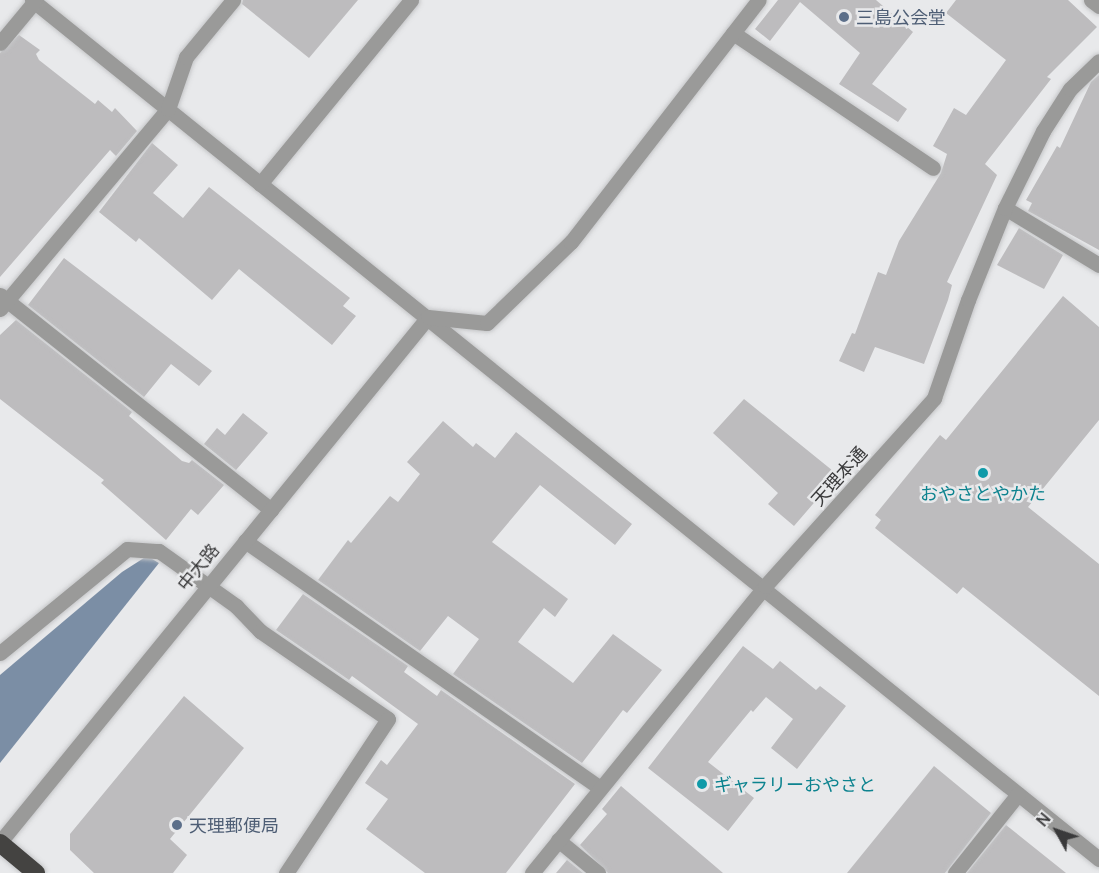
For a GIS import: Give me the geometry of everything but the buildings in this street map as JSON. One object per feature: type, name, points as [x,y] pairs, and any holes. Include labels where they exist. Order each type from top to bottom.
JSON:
[{"type":"highway","points":[[0,842],[36,873]]},
{"type":"street","points":[[232,0],[186,57],[168,108],[2,302],[271,510]]},
{"type":"street","points":[[260,184],[411,0]]},
{"type":"street","points":[[428,317],[487,323],[571,242],[759,0]]},
{"type":"street","points":[[1091,0],[1099,6]]},
{"type":"street","points":[[0,43],[33,1],[765,586],[1099,859]]},
{"type":"street","points":[[733,33],[933,168]]},
{"type":"street","name":"天理本通","points":[[532,873],[765,586],[934,398],[968,300],[1005,208],[1044,131],[1070,89],[1099,62]]},
{"type":"street","points":[[1005,208],[1099,265]]},
{"type":"street","name":"中大路","points":[[0,842],[428,317]]},
{"type":"street","points":[[245,541],[600,788]]},
{"type":"street","points":[[0,653],[127,549],[159,551],[236,606],[260,631],[388,719],[286,873]]},
{"type":"street","points":[[955,873],[1018,794]]},
{"type":"street","points":[[558,840],[598,873]]},
{"type":"water","points":[[147,556],[159,563],[0,763],[0,675],[122,572]]},
{"type":"place","name":"三島公会堂","points":[[844,17]]},
{"type":"place","name":"おやさとやかた","points":[[983,473]]},
{"type":"place","name":"ギャラリーおやさと","points":[[702,784]]},
{"type":"place","name":"天理郵便局","points":[[177,825]]}]
